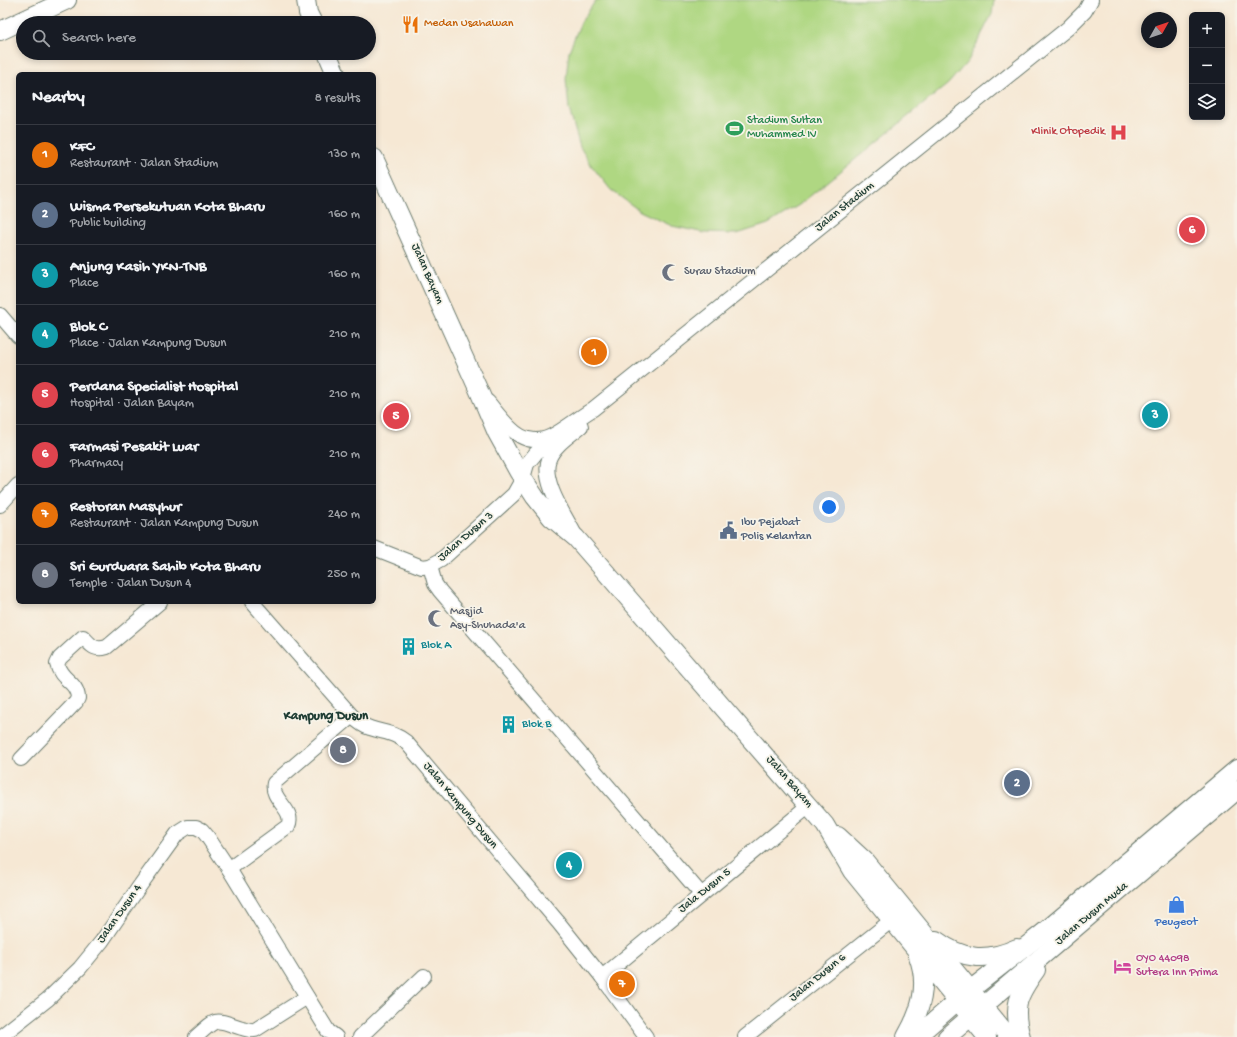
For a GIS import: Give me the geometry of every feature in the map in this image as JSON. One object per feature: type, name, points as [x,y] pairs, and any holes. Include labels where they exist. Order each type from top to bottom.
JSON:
[{"type":"main road","points":[[32,16],[67,0]]},
{"type":"main road","points":[[0,31],[16,24]]},
{"type":"main road","points":[[330,60],[335,72]]},
{"type":"main road","name":"Jalan Bayam","points":[[376,162],[480,391],[497,433],[523,478],[551,517],[576,538],[825,825],[852,872],[916,949],[964,995]]},
{"type":"main road","points":[[916,1037],[964,995],[1049,939],[1237,769]]},
{"type":"main road","name":"Jalan Dusun Muda","points":[[947,1037],[977,1011],[1049,939],[1237,790]]},
{"type":"main road","points":[[825,825],[864,860],[913,920],[964,995],[977,1011],[1009,1037]]},
{"type":"main road","points":[[913,920],[935,940],[948,949],[972,958],[1003,954],[1049,939]]},
{"type":"main road","points":[[1021,1037],[1017,1015],[1018,1000],[1049,939]]},
{"type":"main road","points":[[906,1037],[917,1015],[923,994],[924,979],[922,966],[916,949]]},
{"type":"main road","points":[[977,1011],[987,1037]]},
{"type":"street","name":"Jalan Stadium","points":[[593,409],[1068,28],[1081,15],[1091,0]]},
{"type":"street","points":[[0,315],[16,334]]},
{"type":"street","name":"Jalan Bayam","points":[[480,391],[507,425],[517,435],[523,438],[535,440],[542,440],[557,433],[578,417],[593,409]]},
{"type":"street","name":"Jalan Bayam","points":[[576,538],[554,494],[549,481],[547,468],[549,458],[555,449],[583,424],[593,409]]},
{"type":"street","name":"Jalan Dusun 3","points":[[376,549],[422,567],[430,566],[441,560],[514,494],[523,478],[526,464],[557,433]]},
{"type":"street","points":[[0,506],[16,487]]},
{"type":"street","points":[[430,566],[435,584],[440,591],[701,894]]},
{"type":"street","points":[[22,759],[76,702],[78,698],[76,688],[59,672],[57,664],[60,658],[83,637],[93,647],[100,649],[107,647],[158,604]]},
{"type":"street","name":"Jalan Kampung Dusun","points":[[254,604],[352,716],[361,724],[371,729],[399,736],[406,742],[553,916],[602,977],[646,1037]]},
{"type":"street","points":[[229,869],[288,826],[290,823],[288,814],[273,791],[274,783],[352,716]]},
{"type":"street","name":"Jala Dusun 5","points":[[602,977],[809,806]]},
{"type":"street","name":"Jalan Dusun 4","points":[[0,1037],[42,1004],[80,968],[102,941],[177,834],[182,829],[196,826],[202,830],[229,869],[328,1031],[336,1037]]},
{"type":"street","name":"Jalan Dusun 6","points":[[745,1037],[892,920]]},
{"type":"street","points":[[360,1037],[424,976]]},
{"type":"street","points":[[196,1037],[211,1024],[218,1021],[252,1031],[255,1030],[307,997]]},
{"type":"green space","name":"Stadium Sultan Muhammed IV","points":[[596,0],[994,0],[992,14],[968,61],[948,84],[799,205],[768,224],[737,234],[705,233],[672,226],[640,211],[611,190],[591,165],[580,147],[569,109],[566,79],[569,51],[581,22]]},
{"type":"place","name":"Medan Usahawan","points":[[411,24]]},
{"type":"place","name":"Stadium Sultan Muhammed IV","points":[[734,128]]},
{"type":"place","name":"Klinik Otopedik","points":[[1118,132]]},
{"type":"place","name":"Farmasi Pesakit Luar","points":[[1192,230]]},
{"type":"place","name":"Surau Stadium","points":[[671,272]]},
{"type":"place","name":"KFC","points":[[594,352]]},
{"type":"place","name":"Anjung Kasih YKN-TNB","points":[[1155,415]]},
{"type":"place","name":"Perdana Specialist Hospital","points":[[396,416]]},
{"type":"place","name":"Ibu Pejabat Polis Kelantan","points":[[728,530]]},
{"type":"place","name":"Masjid Asy-Shuhada'a","points":[[437,619]]},
{"type":"place","name":"Blok A","points":[[408,646]]},
{"type":"place","name":"Blok B","points":[[509,725]]},
{"type":"place","name":"Sri Gurduara Sahib Kota Bharu","points":[[343,750]]},
{"type":"place","name":"Wisma Persekutuan Kota Bharu","points":[[1017,783]]},
{"type":"place","name":"Blok C","points":[[569,865]]},
{"type":"place","name":"Peugeot","points":[[1176,904]]},
{"type":"place","name":"OYO 44098 Sutera Inn Prima","points":[[1123,966]]},
{"type":"place","name":"Restoran Masyhur","points":[[622,984]]},
{"type":"district","name":"Kampung Dusun","points":[[326,716]]}]
